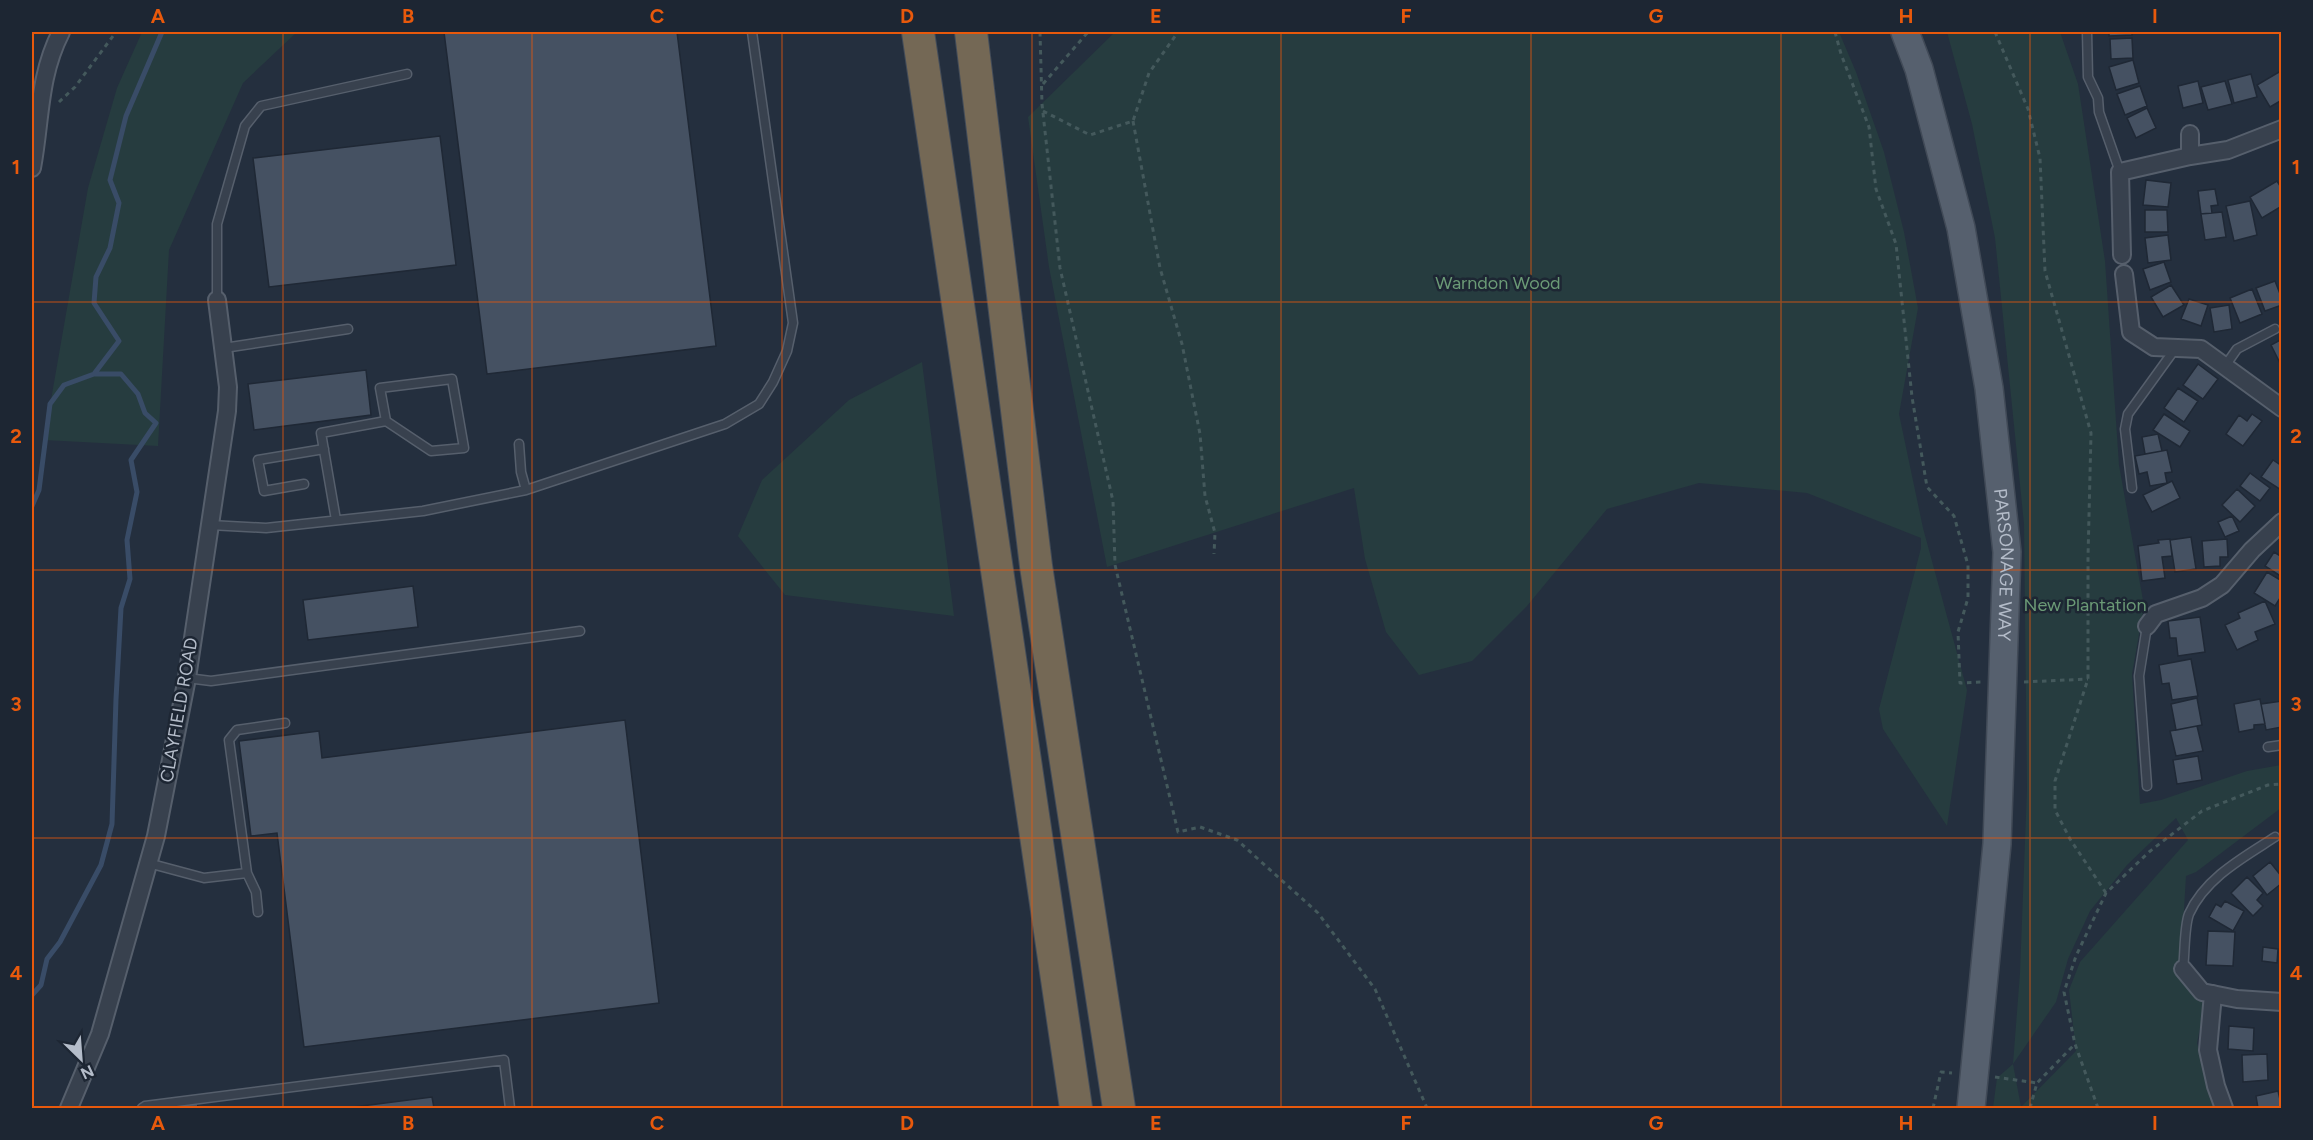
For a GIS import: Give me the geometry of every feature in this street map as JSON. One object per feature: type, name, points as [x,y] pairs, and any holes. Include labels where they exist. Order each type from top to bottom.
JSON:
[{"type":"highway","points":[[918,32],[1076,1108]]},
{"type":"highway","points":[[971,32],[1036,566],[1119,1108]]},
{"type":"main road","name":"PARSONAGE WAY","points":[[1905,32],[1919,69],[1961,228],[1989,388],[2007,552],[1997,844],[1971,1108]]},
{"type":"street","points":[[32,168],[38,135],[38,73],[61,32]]},
{"type":"street","points":[[2122,255],[2120,172],[2228,150],[2282,129]]},
{"type":"street","points":[[2190,134],[2190,156]]},
{"type":"street","points":[[2124,274],[2131,332],[2154,347],[2201,349],[2282,408]]},
{"type":"street","name":"CLAYFIELD ROAD","points":[[69,1108],[100,1034],[156,836],[187,678],[228,399],[217,300]]},
{"type":"street","points":[[2147,626],[2157,614],[2202,598],[2222,585],[2252,550],[2282,522]]},
{"type":"street","points":[[2183,969],[2202,992],[2237,999],[2282,1002]]},
{"type":"street","points":[[2213,994],[2208,1050],[2216,1086],[2224,1108]]},
{"type":"lane","points":[[210,525],[266,528],[423,511],[526,490],[725,424],[759,404],[773,382],[787,351],[793,323],[753,32]]},
{"type":"lane","points":[[2087,32],[2088,77],[2098,98],[2099,112],[2120,172]]},
{"type":"lane","points":[[217,300],[217,224],[245,126],[261,106],[407,74]]},
{"type":"lane","points":[[224,348],[348,329]]},
{"type":"lane","points":[[2224,366],[2237,349],[2275,329]]},
{"type":"lane","points":[[2132,488],[2125,429],[2128,414],[2175,348]]},
{"type":"lane","points":[[336,520],[321,433],[386,421],[430,451],[464,448],[452,380],[380,388],[386,421]]},
{"type":"lane","points":[[519,444],[521,472],[526,490]]},
{"type":"lane","points":[[304,484],[264,491],[258,460],[324,449]]},
{"type":"lane","points":[[2147,626],[2139,676],[2147,786]]},
{"type":"lane","points":[[187,678],[211,681],[580,631]]},
{"type":"lane","points":[[258,912],[256,892],[247,873],[229,740],[237,730],[285,723]]},
{"type":"lane","points":[[2268,747],[2282,746]]},
{"type":"lane","points":[[2183,969],[2188,915],[2203,891],[2235,862],[2275,837]]},
{"type":"lane","points":[[148,863],[204,878],[247,873]]},
{"type":"lane","points":[[142,1108],[504,1060],[510,1108]]},
{"type":"path","points":[[75,87],[116,32]]},
{"type":"path","points":[[1040,32],[1043,111],[1060,268],[1113,501],[1115,565],[1178,832],[1200,827],[1237,840],[1318,913],[1375,989],[1427,1108]]},
{"type":"path","points":[[1041,85],[1088,32]]},
{"type":"path","points":[[1178,32],[1149,73],[1133,122],[1160,268],[1182,344],[1200,434],[1205,496],[1215,533],[1214,554]]},
{"type":"path","points":[[1835,32],[1869,127],[1876,189],[1896,244],[1912,397],[1927,487],[1954,516],[1968,565],[1968,598],[1958,632],[1958,642],[1960,683],[1973,682]]},
{"type":"path","points":[[1995,32],[2028,109],[2040,158],[2045,271],[2091,433],[2088,679],[2055,781],[2055,810],[2070,839],[2106,892]]},
{"type":"path","points":[[1043,111],[1090,135],[1133,122]]},
{"type":"path","points":[[2022,682],[2088,679]]},
{"type":"path","points":[[2098,1108],[2075,1044],[2064,992],[2076,956],[2106,892],[2149,852],[2202,811],[2268,785],[2282,784]]},
{"type":"path","points":[[2030,1108],[2037,1083],[2075,1044]]},
{"type":"path","points":[[1933,1108],[1941,1072],[1957,1074]]},
{"type":"path","points":[[1997,1077],[2037,1083]]},
{"type":"green space","points":[[142,32],[297,32],[243,83],[169,250],[158,446],[44,440],[88,188],[117,88]]},
{"type":"green space","name":"Warndon Wood","points":[[1115,32],[1839,32],[1856,72],[1884,152],[1904,232],[1918,308],[1899,414],[1923,528],[1967,690],[1947,826],[1883,729],[1879,709],[1921,548],[1921,538],[1807,493],[1699,483],[1607,509],[1527,606],[1472,661],[1419,675],[1386,632],[1365,559],[1354,488],[1107,567],[1049,267],[1028,117]]},
{"type":"green space","name":"New Plantation","points":[[1947,32],[2060,32],[2078,84],[2105,261],[2119,465],[2144,606],[2132,674],[2140,804],[2161,800],[2247,771],[2281,765],[2281,808],[2196,872],[2186,876],[2181,960],[2206,999],[2197,1043],[2216,1108],[1993,1108],[1997,1078],[2013,1064],[2020,973],[2027,789],[2024,524],[1995,238],[1972,124]],"holes":[[[2176,818],[2188,840],[2080,962],[2069,990],[2076,1051],[2021,1107],[2013,1064],[2056,1002],[2068,959],[2090,911],[2127,865]]]},
{"type":"green space","points":[[922,362],[954,616],[785,595],[738,536],[762,480],[849,400]]},
{"type":"building","points":[[444,32],[677,32],[716,346],[487,374]]},
{"type":"building","points":[[2109,32],[2132,32],[2132,35],[2109,36]]},
{"type":"building","points":[[2132,38],[2133,58],[2111,59],[2110,39]]},
{"type":"building","points":[[2133,60],[2139,83],[2116,90],[2109,67]]},
{"type":"building","points":[[2279,72],[2282,76],[2282,100],[2270,107],[2257,85]]},
{"type":"building","points":[[2251,74],[2257,97],[2234,103],[2228,80]]},
{"type":"building","points":[[2198,81],[2203,103],[2183,108],[2178,86]]},
{"type":"building","points":[[2225,81],[2232,104],[2208,110],[2201,87]]},
{"type":"building","points":[[2140,86],[2147,106],[2125,115],[2117,94]]},
{"type":"building","points":[[2147,108],[2156,128],[2136,138],[2127,118]]},
{"type":"building","points":[[440,136],[456,265],[269,287],[253,158]]},
{"type":"building","points":[[2146,180],[2171,183],[2168,207],[2143,205]]},
{"type":"building","points":[[2277,181],[2282,189],[2282,206],[2262,218],[2250,197]]},
{"type":"building","points":[[2215,189],[2218,205],[2211,206],[2212,213],[2201,214],[2198,191]]},
{"type":"building","points":[[2250,201],[2257,235],[2234,241],[2226,206]]},
{"type":"building","points":[[2145,210],[2167,210],[2168,232],[2145,232]]},
{"type":"building","points":[[2222,212],[2226,237],[2205,240],[2201,214]]},
{"type":"building","points":[[2168,235],[2171,260],[2148,263],[2145,238]]},
{"type":"building","points":[[2164,262],[2171,282],[2150,290],[2143,269]]},
{"type":"building","points":[[2275,281],[2282,305],[2265,311],[2256,288]]},
{"type":"building","points":[[2171,285],[2184,305],[2163,317],[2151,297]]},
{"type":"building","points":[[2252,289],[2262,314],[2240,323],[2230,298]]},
{"type":"building","points":[[2189,299],[2208,305],[2201,326],[2181,319]]},
{"type":"building","points":[[2229,305],[2232,329],[2214,332],[2210,308]]},
{"type":"building","points":[[2282,339],[2282,365],[2281,365],[2271,345]]},
{"type":"building","points":[[2198,364],[2218,379],[2203,399],[2183,385]]},
{"type":"building","points":[[366,370],[371,415],[254,430],[248,384]]},
{"type":"building","points":[[2178,388],[2198,401],[2184,422],[2164,408]]},
{"type":"building","points":[[2164,414],[2190,431],[2180,447],[2153,430]]},
{"type":"building","points":[[2252,414],[2262,421],[2243,446],[2226,434],[2239,415],[2247,421]]},
{"type":"building","points":[[2158,434],[2162,451],[2145,454],[2142,437]]},
{"type":"building","points":[[2167,450],[2172,472],[2165,473],[2167,483],[2150,486],[2147,472],[2139,474],[2135,456]]},
{"type":"building","points":[[2273,460],[2282,466],[2281,490],[2261,477]]},
{"type":"building","points":[[2250,473],[2270,488],[2260,501],[2240,486]]},
{"type":"building","points":[[2172,481],[2180,498],[2152,512],[2143,495]]},
{"type":"building","points":[[2237,489],[2255,506],[2240,522],[2222,505]]},
{"type":"building","points":[[2232,516],[2239,531],[2225,537],[2218,522]]},
{"type":"building","points":[[2191,537],[2196,569],[2175,572],[2170,540]]},
{"type":"building","points":[[2170,539],[2172,556],[2162,557],[2165,578],[2142,581],[2138,546]]},
{"type":"building","points":[[2227,539],[2228,557],[2220,557],[2220,566],[2204,567],[2202,541]]},
{"type":"building","points":[[2274,552],[2282,557],[2282,577],[2265,566]]},
{"type":"building","points":[[2267,572],[2282,581],[2282,595],[2275,606],[2254,593]]},
{"type":"building","points":[[413,586],[418,627],[308,640],[303,600]]},
{"type":"building","points":[[2265,601],[2275,624],[2255,632],[2258,640],[2237,650],[2225,625],[2240,618],[2238,613]]},
{"type":"building","points":[[2200,617],[2205,652],[2178,656],[2176,638],[2170,638],[2168,621]]},
{"type":"building","points":[[2191,659],[2198,696],[2172,700],[2169,683],[2162,684],[2159,665]]},
{"type":"building","points":[[2197,698],[2202,725],[2176,730],[2171,704]]},
{"type":"building","points":[[2260,699],[2265,724],[2254,725],[2254,729],[2239,732],[2234,704]]},
{"type":"building","points":[[2282,701],[2282,727],[2266,730],[2261,704]]},
{"type":"building","points":[[625,720],[659,1003],[304,1047],[277,833],[251,836],[239,741],[319,731],[322,758]]},
{"type":"building","points":[[2197,726],[2203,751],[2176,756],[2170,731]]},
{"type":"building","points":[[2198,756],[2202,780],[2177,784],[2173,760]]},
{"type":"building","points":[[2270,862],[2282,877],[2282,883],[2267,895],[2253,876]]},
{"type":"building","points":[[2247,877],[2263,893],[2257,900],[2263,906],[2253,916],[2231,893]]},
{"type":"building","points":[[2225,901],[2244,911],[2233,931],[2209,917],[2216,904],[2221,907]]},
{"type":"building","points":[[2208,931],[2235,932],[2233,966],[2206,965]]},
{"type":"building","points":[[2263,947],[2278,949],[2277,963],[2262,961]]},
{"type":"building","points":[[2229,1026],[2254,1028],[2253,1051],[2228,1049]]},
{"type":"building","points":[[2267,1054],[2268,1080],[2243,1082],[2242,1055]]},
{"type":"building","points":[[2278,1091],[2282,1108],[2258,1108],[2256,1096]]},
{"type":"building","points":[[432,1097],[434,1108],[346,1108]]},
{"type":"building","points":[[197,1099],[198,1108],[160,1108],[159,1104]]},
{"type":"waterway","points":[[32,995],[41,985],[47,959],[60,942],[101,865],[112,824],[121,608],[130,579],[127,540],[137,492],[131,460],[156,423],[145,413],[138,394],[121,374],[94,374],[119,341],[94,303],[96,277],[110,248],[119,203],[110,180],[126,116],[162,32]]},
{"type":"waterway","points":[[32,506],[39,490],[50,404],[64,385],[94,374]]}]
